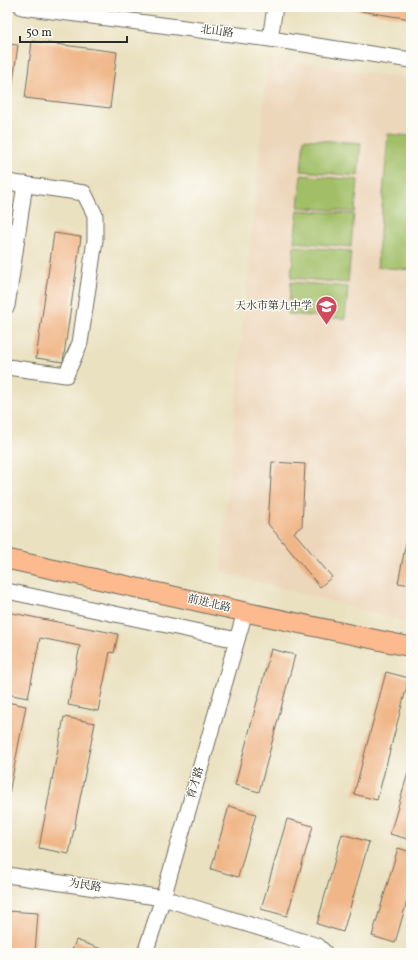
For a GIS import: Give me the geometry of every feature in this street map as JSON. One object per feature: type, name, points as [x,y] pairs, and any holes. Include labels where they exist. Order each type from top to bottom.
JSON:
[{"type":"main road","name":"前进北路","points":[[7,559],[411,647]]},
{"type":"street","name":"北山路","points":[[22,7],[270,39],[411,60]]},
{"type":"street","points":[[270,39],[275,7]]},
{"type":"street","points":[[7,182],[84,193],[95,215],[95,240],[80,343],[66,375],[7,367]]},
{"type":"street","points":[[7,306],[25,184]]},
{"type":"street","points":[[7,591],[237,640]]},
{"type":"street","name":"育才路","points":[[144,953],[163,898],[245,612]]},
{"type":"street","name":"为民路","points":[[7,875],[163,898],[318,946],[326,953]]},
{"type":"shaded area","name":"天水市第九中学","points":[[268,58],[411,79],[411,623],[220,572]]},
{"type":"green space","points":[[388,134],[411,136],[411,270],[377,267]]},
{"type":"green space","points":[[304,139],[361,143],[358,176],[301,171]]},
{"type":"green space","points":[[301,175],[358,180],[355,212],[298,207]]},
{"type":"green space","points":[[298,210],[354,214],[351,247],[294,242]]},
{"type":"green space","points":[[294,246],[351,251],[348,283],[291,278]]},
{"type":"green space","points":[[291,282],[348,287],[345,319],[288,314]]},
{"type":"building","points":[[411,7],[411,19],[341,8]]},
{"type":"building","points":[[32,41],[117,52],[110,108],[25,98]]},
{"type":"building","points":[[7,44],[18,45],[8,118],[7,118]]},
{"type":"building","points":[[7,205],[14,206],[8,252],[7,252]]},
{"type":"building","points":[[54,233],[81,237],[63,362],[36,358]]},
{"type":"building","points":[[272,462],[305,464],[302,526],[294,532],[332,577],[320,587],[268,524]]},
{"type":"building","points":[[411,522],[411,585],[398,583]]},
{"type":"building","points":[[7,612],[118,634],[114,653],[110,652],[98,711],[68,705],[80,646],[40,638],[28,698],[7,694],[7,648],[10,632],[7,631]]},
{"type":"building","points":[[271,649],[295,655],[259,792],[235,785]]},
{"type":"building","points":[[386,672],[409,678],[377,800],[354,794]]},
{"type":"building","points":[[7,702],[26,706],[8,799],[7,799]]},
{"type":"building","points":[[64,717],[95,723],[69,854],[39,848]]},
{"type":"building","points":[[411,766],[411,840],[390,834]]},
{"type":"building","points":[[229,806],[256,814],[238,877],[211,869]]},
{"type":"building","points":[[287,819],[313,826],[287,916],[261,909]]},
{"type":"building","points":[[342,834],[369,842],[343,932],[317,924]]},
{"type":"building","points":[[398,848],[411,852],[411,887],[395,943],[372,936]]},
{"type":"building","points":[[7,911],[38,913],[35,953],[7,953]]},
{"type":"building","points":[[76,940],[107,951],[106,953],[71,953]]},
{"type":"place","name":"天水市第九中学","points":[[327,326]]}]
